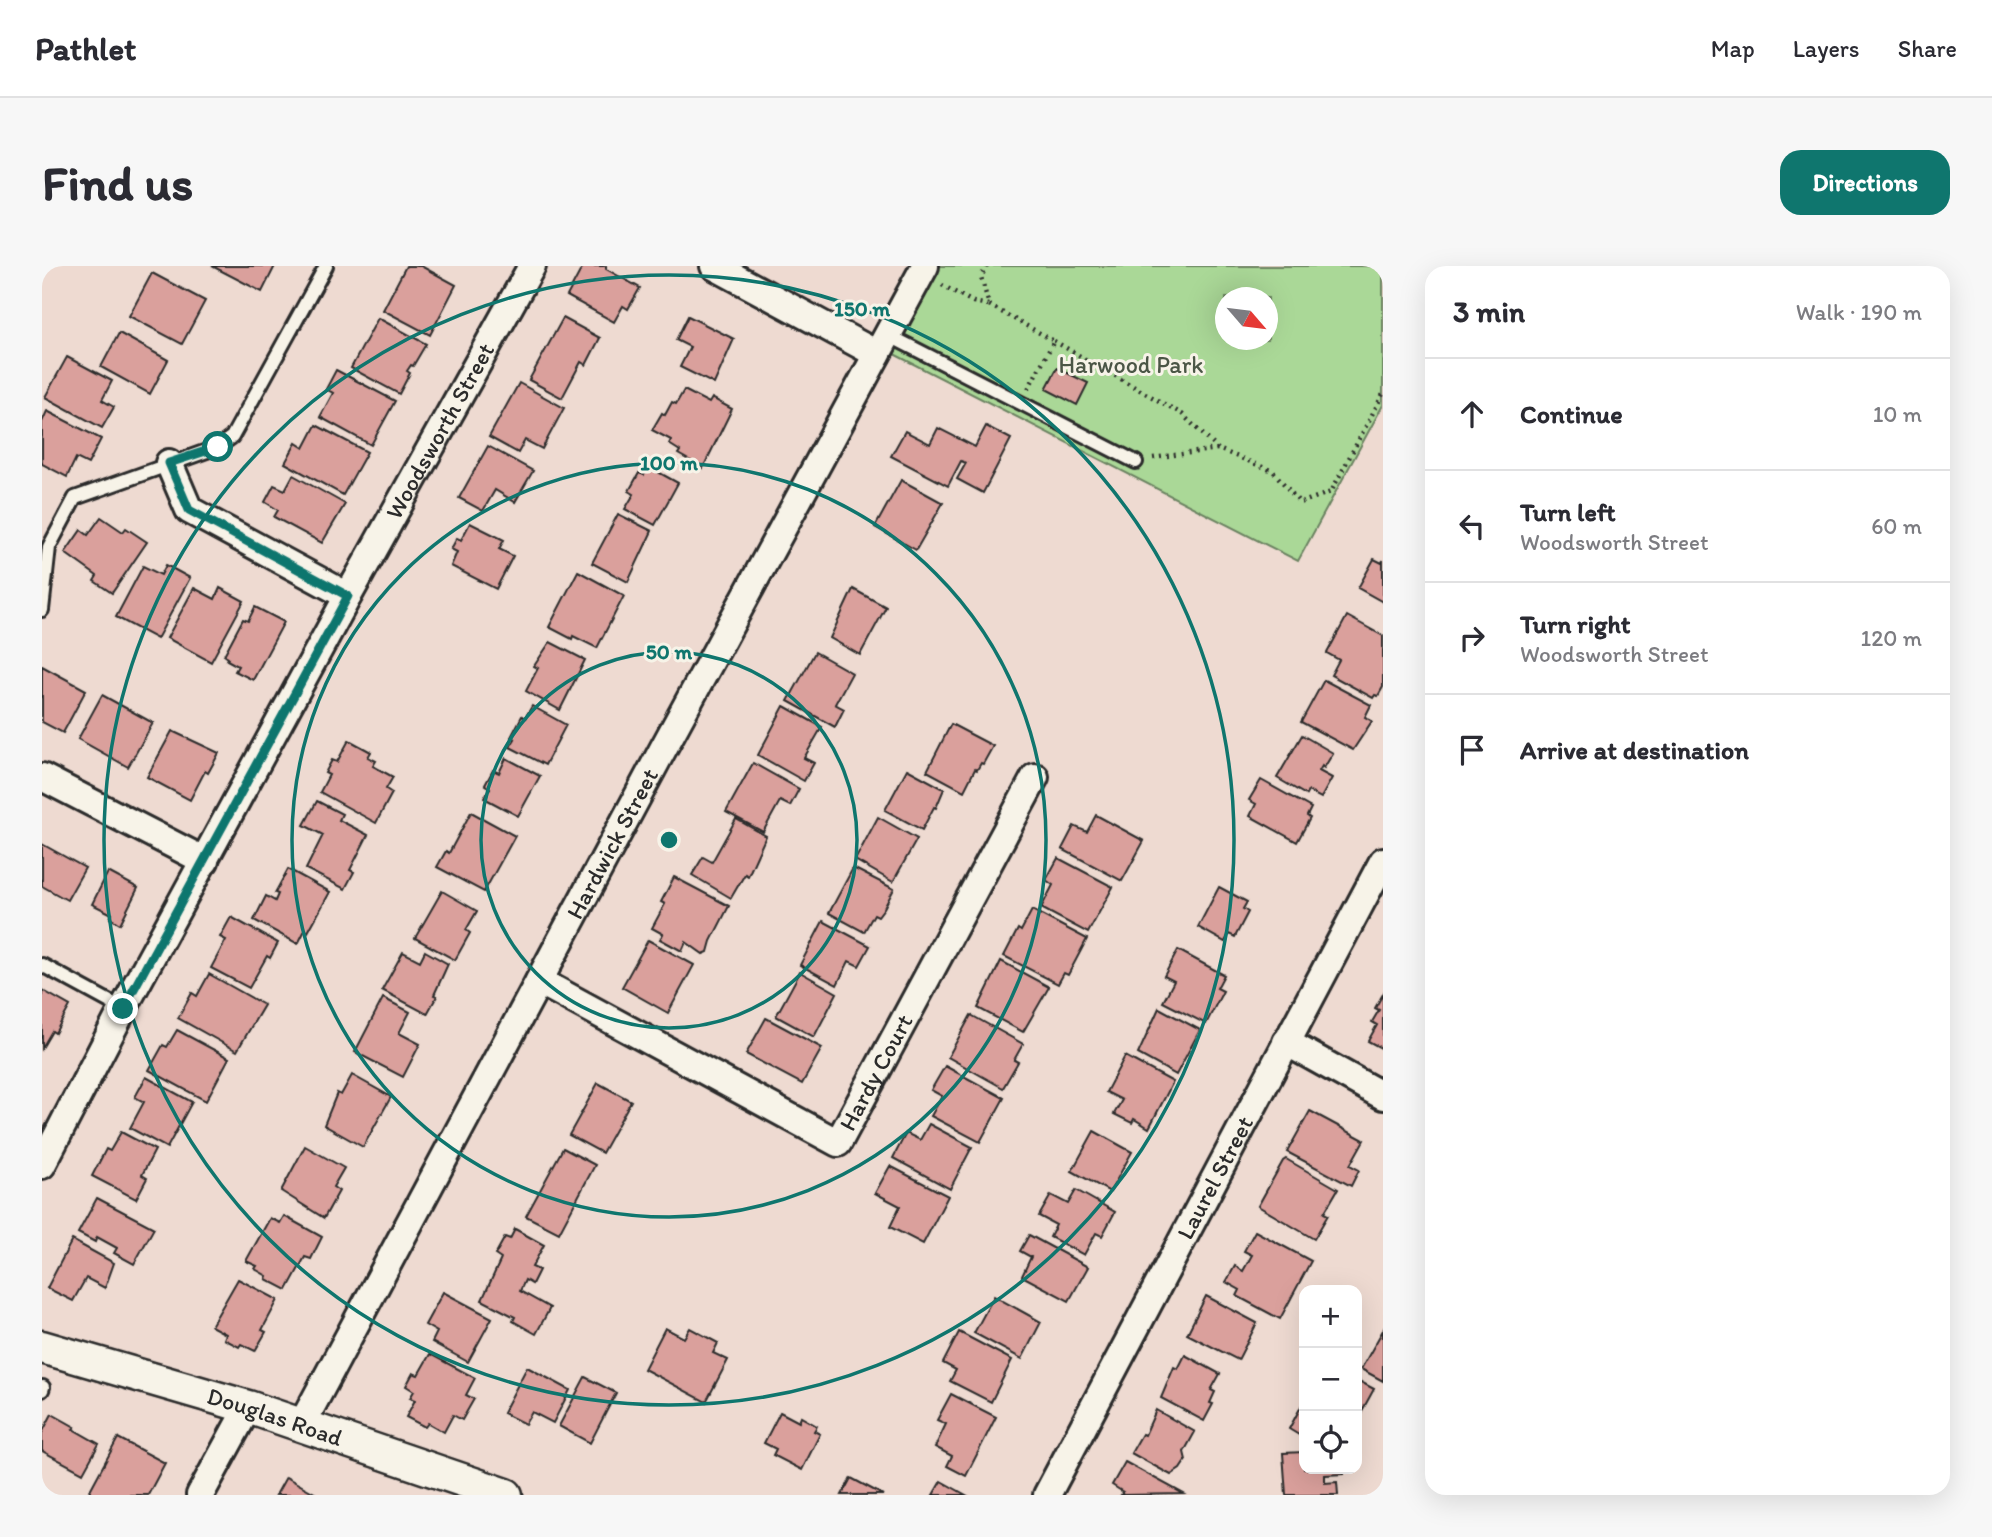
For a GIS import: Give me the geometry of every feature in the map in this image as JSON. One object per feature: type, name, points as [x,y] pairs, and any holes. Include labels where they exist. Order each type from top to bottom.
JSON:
[{"type":"street","name":"Woodsworth Street","points":[[42,1165],[123,1009],[348,596],[532,266]]},
{"type":"street","points":[[714,266],[883,345]]},
{"type":"street","name":"Hardwick Street","points":[[302,1424],[883,345],[929,273]]},
{"type":"street","points":[[169,463],[189,510],[348,596]]},
{"type":"street","points":[[42,777],[205,861]]},
{"type":"street","name":"Hardy Court","points":[[539,981],[838,1143],[1035,777]]},
{"type":"street","name":"Laurel Street","points":[[1049,1494],[1383,861]]},
{"type":"street","points":[[1286,1042],[1383,1096]]},
{"type":"street","name":"Douglas Road","points":[[42,1348],[302,1424],[506,1495]]},
{"type":"street","points":[[200,1495],[248,1407]]},
{"type":"lane","points":[[42,610],[49,547],[75,498],[218,447],[232,438],[326,266]]},
{"type":"lane","points":[[883,345],[1141,460]]},
{"type":"lane","points":[[42,965],[123,1009]]},
{"type":"path","points":[[986,266],[981,276],[989,305]]},
{"type":"path","points":[[929,273],[973,302],[989,305],[1182,414],[1219,449],[1273,471],[1300,503],[1331,492],[1383,394]]},
{"type":"path","points":[[1024,397],[1054,341]]},
{"type":"path","points":[[1141,460],[1219,449]]},
{"type":"green space","name":"Harwood Park","points":[[939,266],[1383,266],[1383,405],[1298,561],[892,353]]},
{"type":"building","points":[[212,266],[275,266],[262,292]]},
{"type":"building","points":[[406,266],[421,266],[456,285],[430,335],[383,310]]},
{"type":"building","points":[[583,266],[606,266],[606,269],[640,288],[628,309],[623,306],[614,322],[567,296]]},
{"type":"building","points":[[152,273],[205,301],[182,344],[129,316]]},
{"type":"building","points":[[688,316],[734,339],[714,384],[680,367],[690,347],[676,340]]},
{"type":"building","points":[[378,318],[426,344],[407,371],[410,373],[399,394],[351,368]]},
{"type":"building","points":[[563,318],[600,338],[586,365],[581,362],[562,398],[529,380]]},
{"type":"building","points":[[119,333],[168,360],[150,394],[101,367]]},
{"type":"building","points":[[67,357],[112,381],[102,400],[114,407],[102,428],[45,397]]},
{"type":"building","points":[[1057,368],[1088,383],[1077,405],[1046,389]]},
{"type":"building","points":[[336,370],[395,401],[371,445],[320,417],[333,393],[326,389]]},
{"type":"building","points":[[519,383],[564,408],[542,449],[525,440],[518,453],[489,437]]},
{"type":"building","points":[[684,390],[709,403],[712,398],[732,409],[703,468],[678,454],[680,451],[669,444],[671,440],[652,430],[662,413],[665,415],[672,402],[676,404]]},
{"type":"building","points":[[47,411],[101,439],[88,464],[76,458],[67,477],[42,464],[42,422]]},
{"type":"building","points":[[316,425],[367,452],[343,495],[285,463],[296,443],[304,448]]},
{"type":"building","points":[[986,426],[1011,439],[983,493],[957,479],[966,463],[961,461],[948,486],[891,456],[905,431],[930,444],[938,428],[975,447]]},
{"type":"building","points":[[488,446],[533,471],[515,502],[495,490],[483,511],[459,498]]},
{"type":"building","points":[[649,467],[678,483],[655,525],[625,509],[634,494],[629,491],[639,473],[644,475]]},
{"type":"building","points":[[293,475],[345,504],[322,543],[274,517],[278,510],[265,502],[274,485],[285,490]]},
{"type":"building","points":[[901,480],[943,503],[916,550],[875,527]]},
{"type":"building","points":[[618,514],[652,531],[628,582],[592,563]]},
{"type":"building","points":[[101,517],[123,532],[126,528],[147,542],[112,593],[94,581],[97,576],[65,553],[81,530],[88,535]]},
{"type":"building","points":[[470,523],[504,540],[499,549],[513,556],[496,589],[451,566],[457,552],[451,549],[457,538],[461,540]]},
{"type":"building","points":[[1374,559],[1382,563],[1383,560],[1383,602],[1358,588]]},
{"type":"building","points":[[166,565],[190,578],[157,639],[116,617],[143,566],[161,575]]},
{"type":"building","points":[[578,571],[624,596],[597,648],[549,627]]},
{"type":"building","points":[[194,588],[215,599],[220,588],[244,601],[211,662],[167,638]]},
{"type":"building","points":[[853,589],[886,607],[860,655],[830,638]]},
{"type":"building","points":[[255,607],[284,622],[253,680],[235,671],[238,666],[224,655],[243,619],[248,621]]},
{"type":"building","points":[[1347,616],[1383,636],[1383,687],[1378,696],[1373,698],[1331,675],[1339,660],[1327,653]]},
{"type":"building","points":[[550,642],[585,660],[560,710],[526,691],[538,668],[534,666]]},
{"type":"building","points":[[815,652],[852,673],[835,704],[844,709],[835,727],[788,701]]},
{"type":"building","points":[[42,666],[86,690],[63,733],[42,722]]},
{"type":"building","points":[[1324,680],[1371,705],[1365,717],[1372,721],[1353,750],[1301,722]]},
{"type":"building","points":[[102,695],[153,723],[128,767],[78,739]]},
{"type":"building","points":[[532,706],[566,725],[545,765],[510,747],[515,739],[511,737],[522,716],[525,718]]},
{"type":"building","points":[[784,706],[822,727],[804,758],[814,763],[804,781],[758,755]]},
{"type":"building","points":[[951,724],[993,746],[983,764],[975,769],[964,791],[927,771]]},
{"type":"building","points":[[172,731],[219,753],[208,773],[205,771],[190,800],[147,777]]},
{"type":"building","points":[[1302,735],[1333,753],[1324,768],[1322,766],[1319,771],[1332,778],[1321,798],[1308,791],[1306,795],[1277,778]]},
{"type":"building","points":[[349,740],[371,752],[368,757],[376,761],[373,766],[393,777],[386,789],[392,793],[376,823],[320,792],[329,775],[325,773],[332,760],[337,762]]},
{"type":"building","points":[[506,758],[540,776],[518,816],[484,798],[490,788],[485,785],[493,770],[499,773]]},
{"type":"building","points":[[753,763],[799,789],[790,806],[780,801],[763,832],[726,812]]},
{"type":"building","points":[[907,769],[944,789],[922,830],[885,810]]},
{"type":"building","points":[[1261,780],[1311,808],[1307,816],[1310,818],[1297,842],[1250,816],[1256,804],[1249,800]]},
{"type":"building","points":[[317,801],[342,814],[339,820],[368,835],[350,870],[354,872],[345,889],[306,869],[323,835],[304,825]]},
{"type":"building","points":[[471,812],[515,836],[484,892],[437,867],[446,851],[449,853]]},
{"type":"building","points":[[1096,815],[1144,841],[1122,881],[1062,849],[1074,826],[1087,832]]},
{"type":"building","points":[[878,817],[917,839],[893,882],[855,860]]},
{"type":"building","points":[[736,819],[766,836],[748,876],[745,874],[731,898],[692,875],[703,857],[712,862]]},
{"type":"building","points":[[42,844],[85,868],[67,900],[42,886]]},
{"type":"building","points":[[1058,858],[1113,887],[1088,933],[1041,908],[1053,885],[1046,880]]},
{"type":"building","points":[[853,868],[894,889],[884,908],[878,916],[874,914],[864,932],[829,913]]},
{"type":"building","points":[[288,869],[330,892],[308,932],[305,930],[298,944],[254,920],[266,896],[275,901],[278,894],[275,893]]},
{"type":"building","points":[[108,872],[138,888],[120,924],[110,918],[112,914],[92,904]]},
{"type":"building","points":[[674,877],[729,906],[708,952],[703,954],[686,942],[682,951],[660,939],[663,934],[652,928],[665,904],[661,902]]},
{"type":"building","points":[[1219,887],[1247,902],[1243,909],[1248,912],[1235,937],[1229,934],[1225,942],[1198,927]]},
{"type":"building","points":[[442,891],[477,911],[466,930],[470,933],[455,960],[415,938]]},
{"type":"building","points":[[1032,910],[1087,939],[1068,975],[1064,973],[1058,984],[1004,956]]},
{"type":"building","points":[[231,917],[278,943],[270,958],[267,956],[249,988],[211,968],[226,940],[220,937]]},
{"type":"building","points":[[823,921],[870,946],[859,966],[849,961],[837,985],[800,965]]},
{"type":"building","points":[[648,940],[694,965],[668,1013],[622,987]]},
{"type":"building","points":[[1178,950],[1224,975],[1217,988],[1223,991],[1206,1024],[1163,1002],[1174,981],[1164,976]]},
{"type":"building","points":[[425,951],[448,964],[434,995],[437,996],[427,1014],[382,990],[403,952],[420,961]]},
{"type":"building","points":[[1001,961],[1049,987],[1023,1032],[978,1008]]},
{"type":"building","points":[[800,972],[837,993],[814,1037],[776,1016]]},
{"type":"building","points":[[209,974],[264,1005],[237,1051],[178,1018],[192,993],[197,996]]},
{"type":"building","points":[[42,990],[70,1006],[55,1033],[52,1031],[42,1048]]},
{"type":"building","points":[[1383,994],[1383,1049],[1368,1041],[1377,1025],[1372,1022],[1379,1010],[1375,1008]]},
{"type":"building","points":[[383,998],[410,1012],[399,1033],[420,1044],[403,1077],[355,1052]]},
{"type":"building","points":[[1159,1008],[1200,1030],[1176,1075],[1138,1054]]},
{"type":"building","points":[[971,1015],[1023,1044],[1014,1060],[1018,1062],[1003,1088],[948,1057]]},
{"type":"building","points":[[766,1018],[822,1048],[802,1084],[746,1054]]},
{"type":"building","points":[[177,1030],[229,1058],[206,1101],[149,1070],[163,1045],[167,1047]]},
{"type":"building","points":[[1125,1056],[1173,1082],[1149,1128],[1134,1119],[1132,1123],[1114,1114],[1122,1100],[1106,1092]]},
{"type":"building","points":[[945,1066],[1004,1098],[980,1142],[931,1116],[942,1096],[931,1090]]},
{"type":"building","points":[[352,1075],[391,1097],[363,1147],[324,1125],[337,1093],[341,1095]]},
{"type":"building","points":[[146,1077],[192,1102],[167,1148],[130,1128],[144,1102],[135,1097]]},
{"type":"building","points":[[598,1083],[631,1101],[602,1153],[569,1135]]},
{"type":"building","points":[[1310,1111],[1364,1140],[1350,1165],[1359,1170],[1351,1186],[1287,1152]]},
{"type":"building","points":[[929,1124],[972,1147],[950,1189],[893,1158],[906,1133],[920,1140]]},
{"type":"building","points":[[1094,1131],[1132,1152],[1110,1192],[1072,1171]]},
{"type":"building","points":[[121,1132],[155,1150],[142,1175],[147,1178],[136,1199],[92,1176],[106,1149],[110,1151]]},
{"type":"building","points":[[305,1146],[344,1168],[333,1187],[339,1191],[324,1218],[281,1191]]},
{"type":"building","points":[[563,1148],[595,1165],[559,1233],[526,1216]]},
{"type":"building","points":[[1286,1159],[1338,1189],[1324,1213],[1328,1215],[1314,1239],[1258,1206]]},
{"type":"building","points":[[890,1166],[948,1196],[923,1244],[890,1227],[900,1206],[875,1193]]},
{"type":"building","points":[[1076,1190],[1115,1212],[1102,1236],[1096,1233],[1084,1255],[1050,1237],[1056,1225],[1039,1216],[1051,1195],[1068,1204]]},
{"type":"building","points":[[97,1198],[154,1228],[134,1264],[114,1253],[117,1248],[97,1237],[95,1242],[78,1233]]},
{"type":"building","points":[[284,1216],[322,1237],[311,1259],[305,1257],[287,1290],[266,1279],[267,1276],[255,1269],[257,1266],[246,1261],[270,1218],[280,1223]]},
{"type":"building","points":[[515,1229],[544,1245],[532,1267],[539,1270],[532,1284],[525,1280],[520,1291],[550,1308],[536,1334],[513,1321],[515,1317],[482,1300],[501,1259],[495,1255],[505,1237],[510,1239]]},
{"type":"building","points":[[1255,1231],[1311,1261],[1280,1319],[1237,1296],[1240,1290],[1226,1282],[1235,1266],[1243,1271],[1252,1255],[1244,1251]]},
{"type":"building","points":[[1029,1235],[1088,1267],[1069,1301],[1022,1276],[1031,1257],[1020,1251]]},
{"type":"building","points":[[72,1240],[114,1263],[105,1288],[86,1278],[73,1301],[47,1288]]},
{"type":"building","points":[[238,1279],[278,1300],[262,1330],[266,1332],[255,1351],[224,1339],[226,1334],[211,1326]]},
{"type":"building","points":[[443,1292],[492,1318],[468,1362],[432,1342],[437,1332],[425,1325]]},
{"type":"building","points":[[994,1296],[1041,1322],[1022,1359],[974,1333]]},
{"type":"building","points":[[1206,1296],[1257,1323],[1238,1360],[1187,1334]]},
{"type":"building","points":[[665,1328],[684,1338],[690,1328],[718,1343],[713,1353],[728,1360],[706,1402],[644,1369]]},
{"type":"building","points":[[1383,1330],[1383,1381],[1362,1367]]},
{"type":"building","points":[[959,1332],[1012,1360],[991,1402],[950,1381],[956,1370],[943,1363]]},
{"type":"building","points":[[430,1354],[475,1378],[466,1395],[474,1399],[462,1420],[453,1415],[444,1432],[428,1423],[425,1427],[406,1417],[415,1400],[410,1398],[414,1391],[406,1386],[413,1373],[418,1375]]},
{"type":"building","points":[[1185,1355],[1220,1374],[1211,1390],[1215,1392],[1210,1403],[1213,1404],[1204,1421],[1161,1398],[1174,1367],[1178,1369]]},
{"type":"building","points":[[527,1367],[570,1390],[553,1423],[532,1412],[525,1424],[503,1413]]},
{"type":"building","points":[[585,1377],[616,1393],[590,1443],[559,1426]]},
{"type":"building","points":[[1362,1383],[1374,1389],[1362,1411]]},
{"type":"building","points":[[951,1394],[996,1417],[966,1476],[947,1466],[952,1456],[935,1447],[946,1424],[937,1420]]},
{"type":"building","points":[[1156,1410],[1195,1432],[1184,1452],[1186,1460],[1180,1469],[1171,1475],[1131,1453],[1142,1434],[1145,1435]]},
{"type":"building","points":[[1299,1410],[1299,1435],[1289,1429]]},
{"type":"building","points":[[780,1412],[799,1422],[801,1417],[817,1426],[814,1431],[820,1434],[802,1470],[773,1455],[776,1449],[764,1443]]},
{"type":"building","points":[[52,1414],[99,1444],[83,1473],[42,1451],[42,1433]]},
{"type":"building","points":[[118,1438],[165,1463],[148,1495],[96,1495],[89,1492]]},
{"type":"building","points":[[1299,1452],[1299,1474],[1344,1474],[1325,1475],[1325,1483],[1337,1482],[1338,1495],[1286,1495],[1283,1453]]},
{"type":"building","points":[[1125,1462],[1184,1494],[1121,1495],[1123,1492],[1112,1485]]},
{"type":"building","points":[[286,1477],[318,1495],[276,1495]]},
{"type":"building","points":[[851,1478],[883,1495],[842,1495]]},
{"type":"building","points":[[941,1481],[966,1495],[933,1495]]},
{"type":"route","points":[[123,1009],[348,596],[189,510],[169,463],[218,447]]}]
